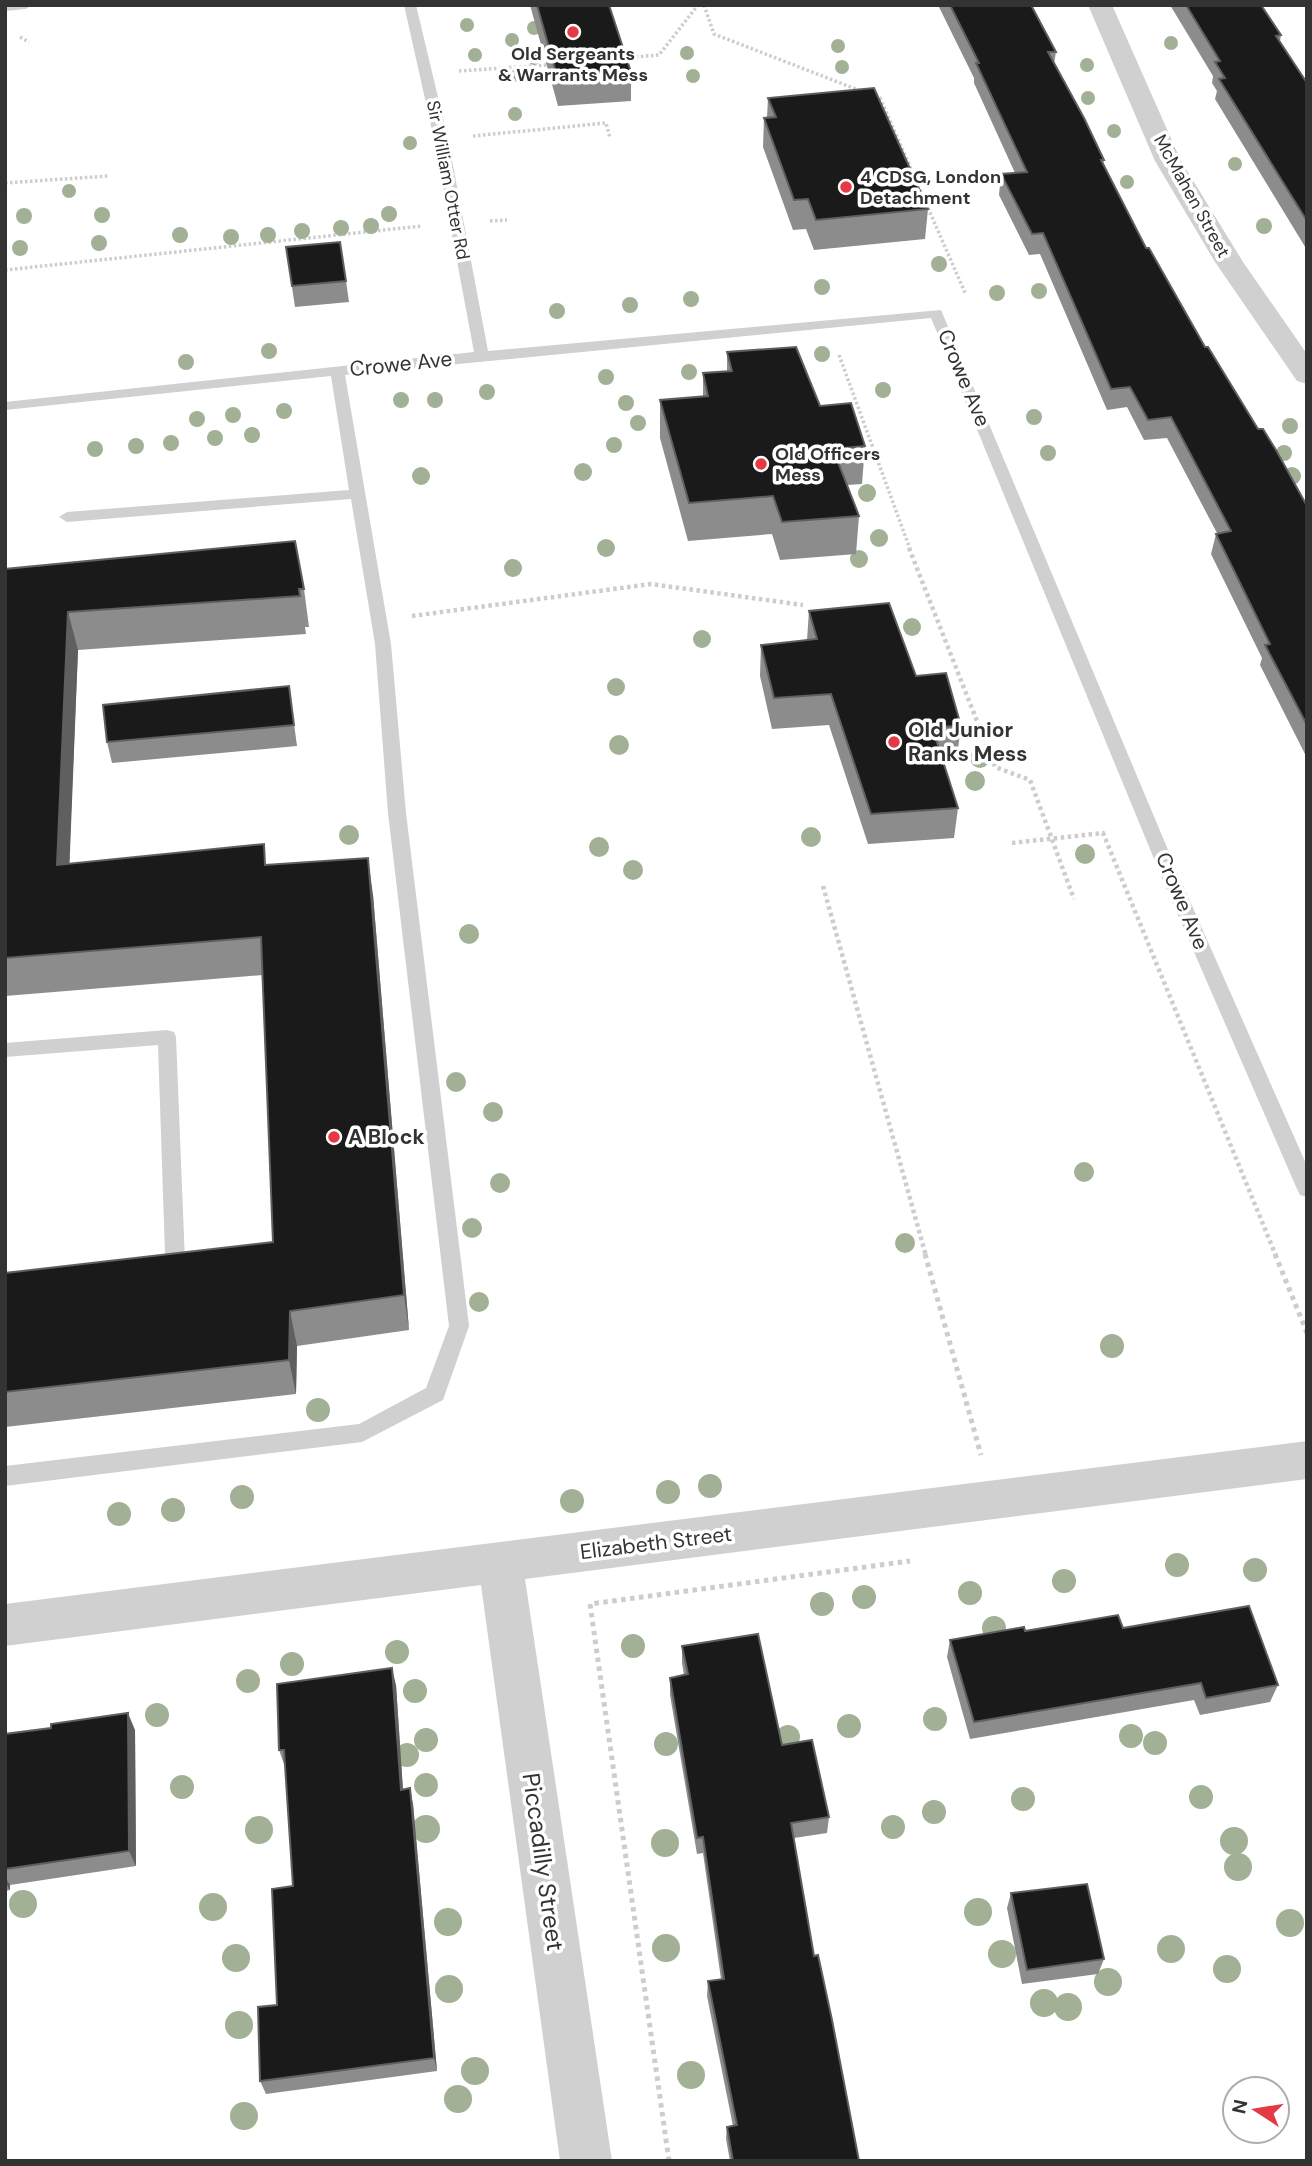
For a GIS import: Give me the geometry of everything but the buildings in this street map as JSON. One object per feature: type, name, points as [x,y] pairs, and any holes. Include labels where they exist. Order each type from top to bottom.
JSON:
[{"type":"street","name":"McMahen Street","points":[[1100,5],[1168,161],[1228,262],[1307,375]]},
{"type":"street","name":"Elizabeth Street","points":[[5,1625],[1307,1460]]},
{"type":"street","name":"Piccadilly Street","points":[[500,1563],[586,2161]]},
{"type":"lane","points":[[5,7],[26,5]]},
{"type":"lane","name":"Sir William Otter Rd","points":[[410,5],[441,139],[482,356]]},
{"type":"lane","name":"Crowe Ave","points":[[5,406],[482,356],[936,313],[1173,883],[1307,1189]]},
{"type":"lane","points":[[5,1476],[362,1433],[435,1394],[459,1326],[397,813],[383,644],[337,371]]},
{"type":"lane","points":[[67,517],[356,494]]},
{"type":"lane","points":[[5,1050],[167,1037],[175,1262],[136,1266]]},
{"type":"path","points":[[617,58],[659,55],[698,5]]},
{"type":"path","points":[[704,5],[714,33],[880,98],[966,295]]},
{"type":"path","points":[[426,74],[547,65]]},
{"type":"path","points":[[441,139],[606,123],[610,138]]},
{"type":"path","points":[[5,183],[108,176]]},
{"type":"path","points":[[5,270],[457,223]]},
{"type":"path","points":[[828,323],[924,589],[995,767],[1030,780],[1074,899]]},
{"type":"path","points":[[377,621],[651,584],[803,606]]},
{"type":"path","points":[[1012,843],[1103,833],[1307,1333]]},
{"type":"path","points":[[823,886],[982,1459]]},
{"type":"path","points":[[590,1604],[669,2161]]},
{"type":"place","name":"Old Sergeants & Warrants Mess","points":[[573,32]]},
{"type":"place","name":"4 CDSG, London Detachment","points":[[846,187]]},
{"type":"place","name":"Old Officers Mess","points":[[761,464]]},
{"type":"place","name":"Old Junior Ranks Mess","points":[[894,742]]},
{"type":"place","name":"A Block","points":[[334,1137]]}]
